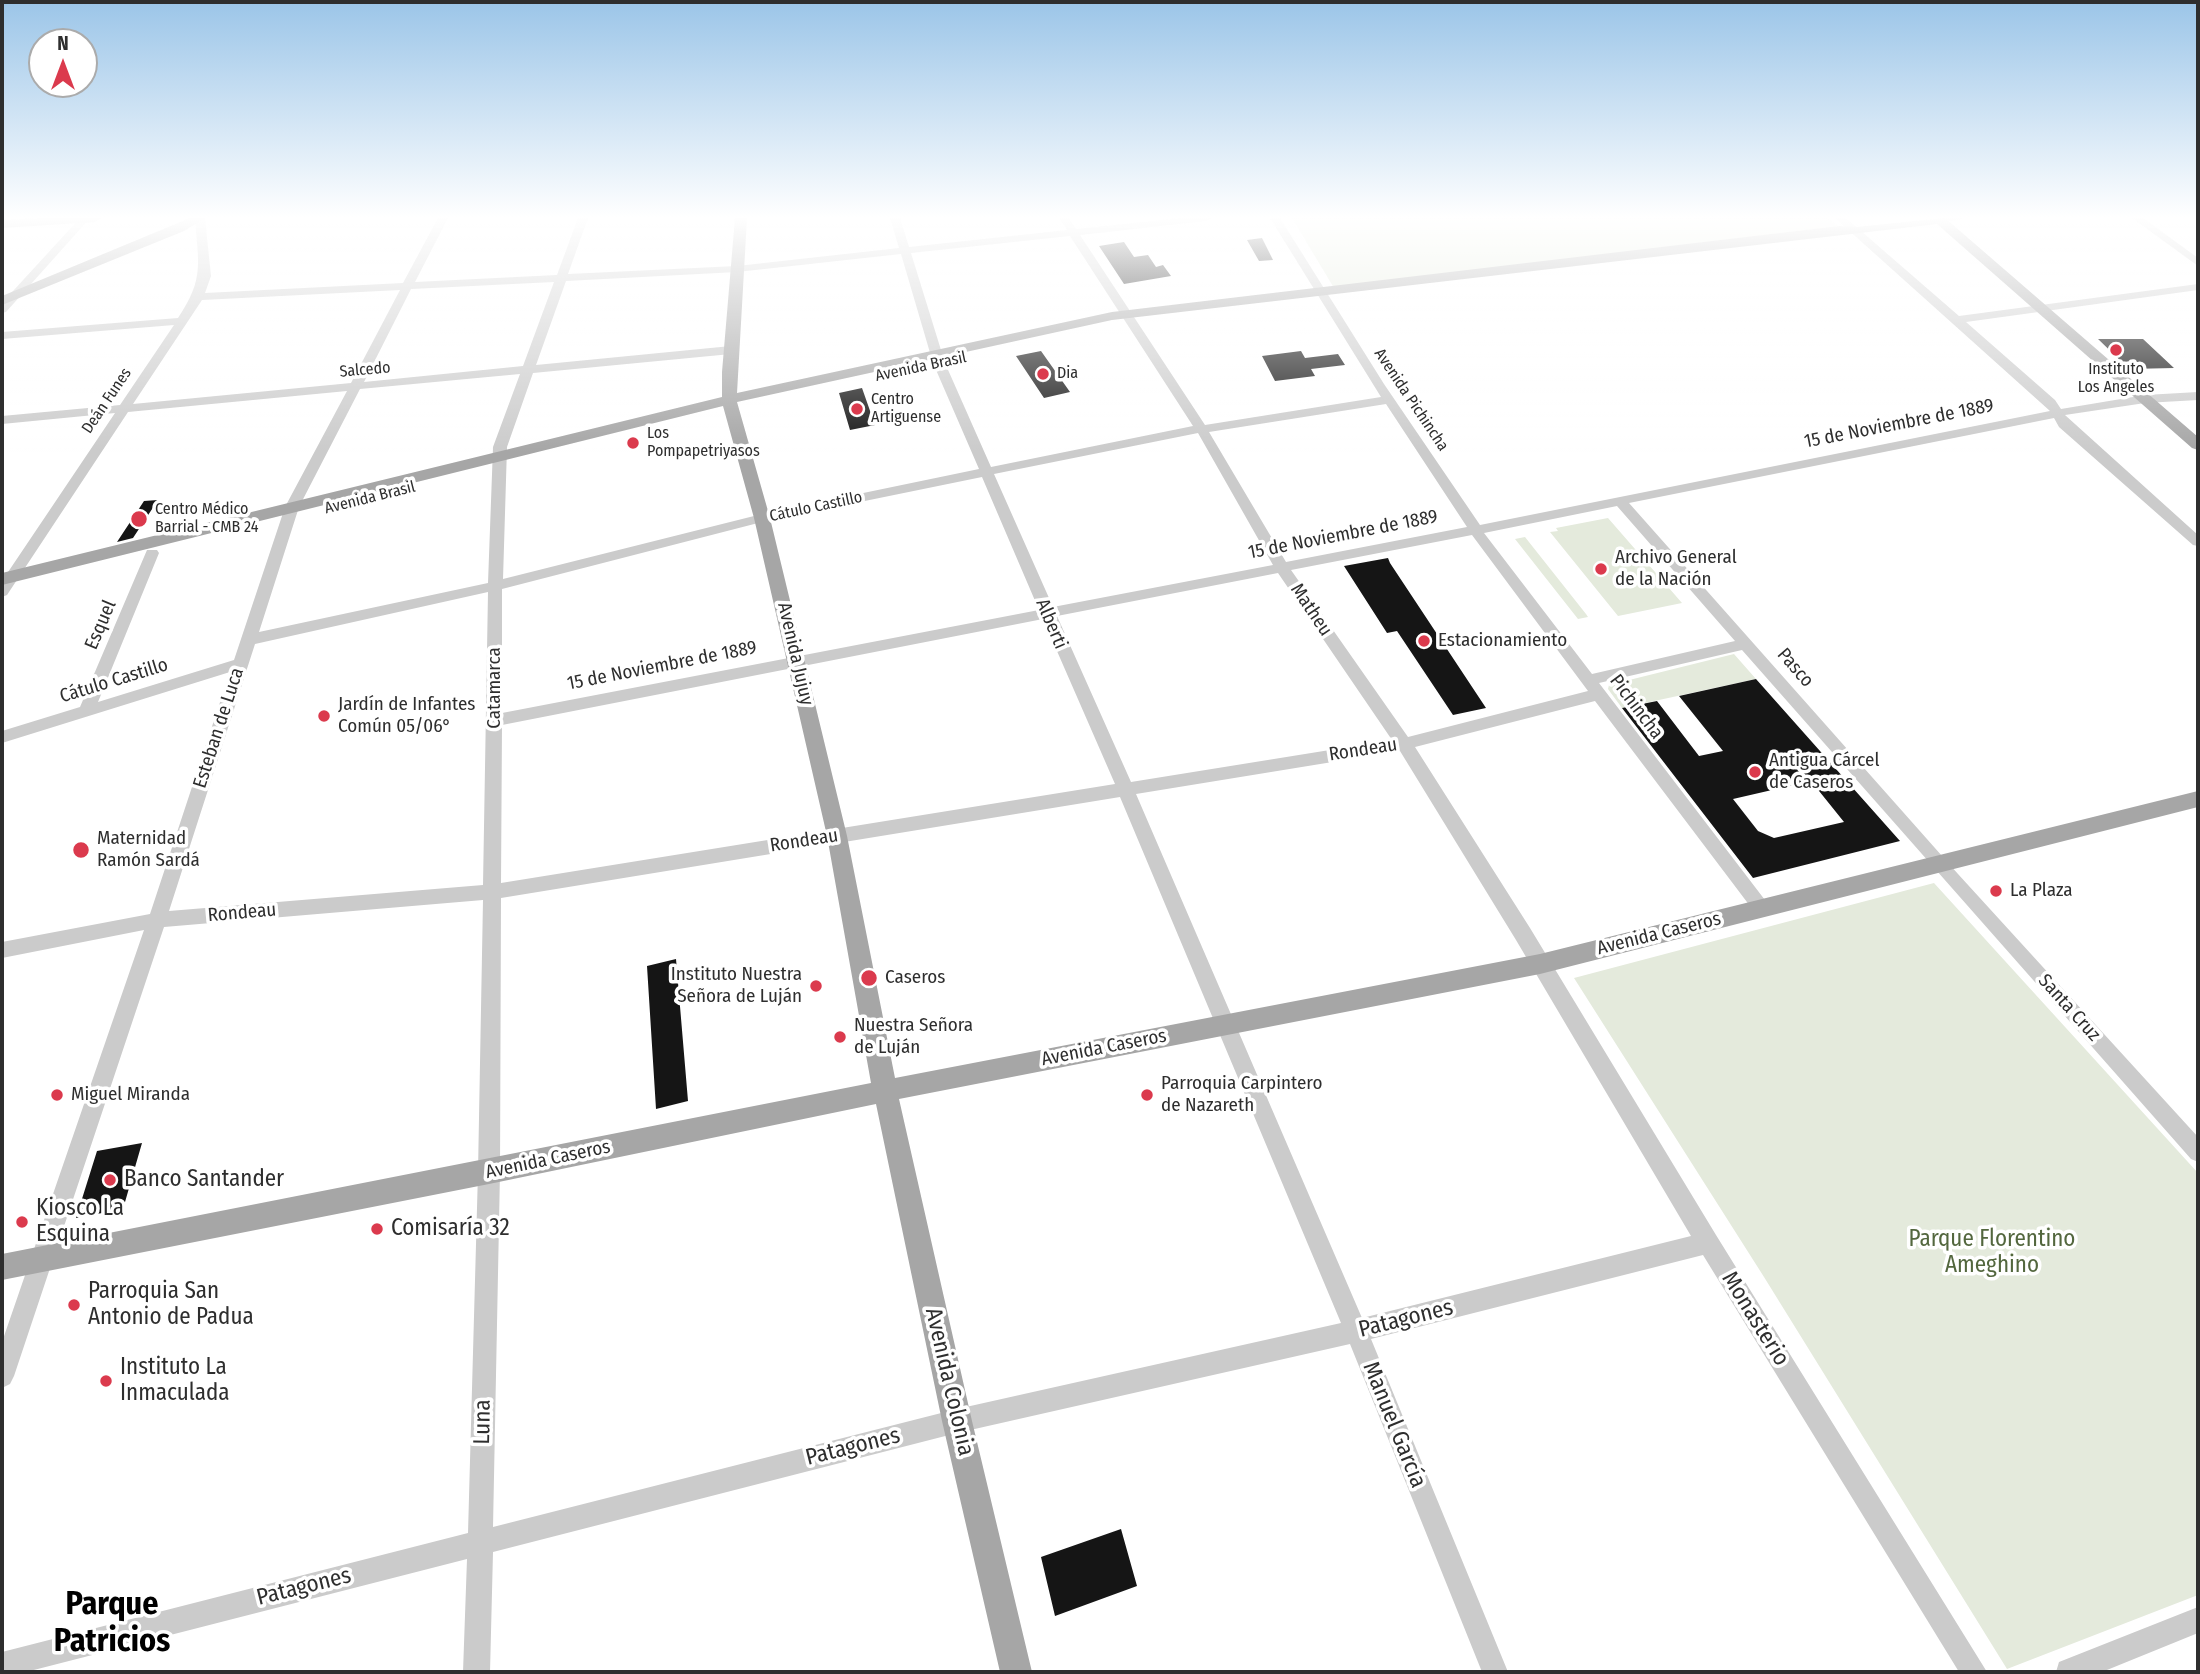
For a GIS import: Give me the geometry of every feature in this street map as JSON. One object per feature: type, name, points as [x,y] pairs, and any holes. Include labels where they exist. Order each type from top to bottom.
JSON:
[{"type":"main road","name":"Avenida Jujuy","points":[[735,296],[730,404],[762,518],[837,836],[885,1091]]},
{"type":"main road","name":"Avenida Brasil","points":[[4,586],[290,512],[730,404],[1129,318],[1321,296]]},
{"type":"main road","points":[[2030,296],[2198,446]]},
{"type":"main road","name":"Avenida Brasil","points":[[4,586],[152,553],[290,512]]},
{"type":"main road","name":"Avenida Caseros","points":[[2,1267],[1223,1024],[1540,964],[2198,799]]},
{"type":"main road","name":"Avenida Colonia","points":[[885,1091],[957,1421],[1016,1672]]},
{"type":"street","points":[[198,297],[215,296]]},
{"type":"street","name":"Esteban de Luca","points":[[2,1376],[157,920],[290,512],[402,296]]},
{"type":"street","name":"Catamarca","points":[[489,1172],[496,720],[495,586],[500,447],[554,296]]},
{"type":"street","name":"Alberti","points":[[917,296],[937,359],[1046,613],[1125,788],[1223,1024]]},
{"type":"street","name":"Matheu","points":[[1115,296],[1201,428],[1282,568],[1404,744],[1540,964]]},
{"type":"street","name":"Avenida Pichincha","points":[[1322,296],[1476,530]]},
{"type":"street","points":[[1931,296],[2051,403],[2064,424],[2198,542]]},
{"type":"street","points":[[1959,320],[2127,296]]},
{"type":"street","points":[[2,310],[6,297]]},
{"type":"street","name":"Deán Funes","points":[[4,586],[198,297]]},
{"type":"street","points":[[2,335],[181,321]]},
{"type":"street","name":"Salcedo","points":[[2,420],[731,350]]},
{"type":"street","name":"15 de Noviembre de 1889","points":[[496,720],[1476,530],[2059,413],[2145,399],[2198,396]]},
{"type":"street","name":"Cátulo Castillo","points":[[248,639],[495,586],[762,518],[1201,428],[1389,400]]},
{"type":"street","name":"Pasco","points":[[1619,500],[1940,864]]},
{"type":"street","name":"Pichincha","points":[[1476,530],[1762,909]]},
{"type":"street","name":"Esquel","points":[[86,712],[152,553]]},
{"type":"street","points":[[1589,680],[1746,644]]},
{"type":"street","name":"Cátulo Castillo","points":[[2,737],[239,664]]},
{"type":"street","name":"Rondeau","points":[[2,950],[157,920],[492,892],[1404,744],[1600,694]]},
{"type":"street","name":"Santa Cruz","points":[[1940,864],[2197,1148]]},
{"type":"street","name":"Monasterio","points":[[1540,964],[1708,1243],[1975,1672]]},
{"type":"street","name":"Manuel García","points":[[1223,1024],[1356,1331],[1495,1672]]},
{"type":"street","name":"Luna","points":[[477,1672],[489,1172]]},
{"type":"street","name":"Patagones","points":[[2,1665],[957,1421],[1356,1331],[1708,1243]]},
{"type":"street","points":[[2069,1672],[2198,1620]]},
{"type":"green space","points":[[1608,518],[1682,603],[1618,616],[1550,532],[1558,531],[1556,528]]},
{"type":"green space","points":[[1525,537],[1588,617],[1578,619],[1515,539]]},
{"type":"green space","points":[[1734,654],[1756,679],[1622,708],[1608,689],[1609,685]]},
{"type":"green space","name":"Parque Florentino Ameghino","points":[[1934,883],[2198,1173],[2198,1595],[2007,1669],[1764,1277],[1574,978]]},
{"type":"building","points":[[2098,339],[2143,339],[2174,368],[2129,369]]},
{"type":"building","name":"Dia","points":[[1041,351],[1070,392],[1044,398],[1016,356]]},
{"type":"building","points":[[1301,351],[1305,358],[1338,354],[1345,365],[1311,369],[1315,376],[1275,381],[1262,356]]},
{"type":"building","name":"Centro Artiguense","points":[[862,388],[875,425],[850,430],[839,393]]},
{"type":"building","name":"Centro Médico Barrial - CMB 24","points":[[158,500],[133,538],[117,542],[144,501]]},
{"type":"building","name":"Estacionamiento","points":[[1388,558],[1486,708],[1453,715],[1397,631],[1387,633],[1344,566]]},
{"type":"building","name":"Antigua Cárcel de Caseros","points":[[1756,679],[1900,841],[1753,878],[1622,708],[1657,701],[1699,756],[1723,751],[1679,696]],"holes":[[[1811,781],[1844,822],[1774,838],[1758,831],[1733,799]]]},
{"type":"building","points":[[676,959],[688,1101],[656,1109],[647,966]]},
{"type":"building","name":"Banco Santander","points":[[142,1143],[123,1209],[76,1218],[97,1151]]},
{"type":"building","points":[[1121,1529],[1137,1586],[1055,1616],[1041,1557]]},
{"type":"place","name":"Instituto Los Angeles","points":[[2116,350]]},
{"type":"place","name":"Dia","points":[[1043,374]]},
{"type":"place","name":"Centro Artiguense","points":[[857,409]]},
{"type":"place","name":"Los Pompapetriyasos","points":[[633,443]]},
{"type":"place","name":"Centro Médico Barrial - CMB 24","points":[[139,519]]},
{"type":"place","name":"Archivo General de la Nación","points":[[1601,569]]},
{"type":"place","name":"Estacionamiento","points":[[1424,641]]},
{"type":"place","name":"Jardín de Infantes Común 05/06°","points":[[324,716]]},
{"type":"place","name":"Antigua Cárcel de Caseros","points":[[1755,772]]},
{"type":"place","name":"Maternidad Ramón Sardá","points":[[81,850]]},
{"type":"place","name":"La Plaza","points":[[1996,891]]},
{"type":"place","name":"Caseros","points":[[869,978]]},
{"type":"place","name":"Instituto Nuestra Señora de Luján","points":[[816,986]]},
{"type":"place","name":"Nuestra Señora de Luján","points":[[840,1037]]},
{"type":"place","name":"Miguel Miranda","points":[[57,1095]]},
{"type":"place","name":"Parroquia Carpintero de Nazareth","points":[[1147,1095]]},
{"type":"place","name":"Banco Santander","points":[[110,1180]]},
{"type":"place","name":"Kiosco La Esquina","points":[[22,1222]]},
{"type":"place","name":"Comisaría 32","points":[[377,1229]]},
{"type":"place","name":"Parroquia San Antonio de Padua","points":[[74,1305]]},
{"type":"place","name":"Instituto La Inmaculada","points":[[106,1381]]},
{"type":"district","name":"Parque Patricios","points":[[112,1624]]}]
